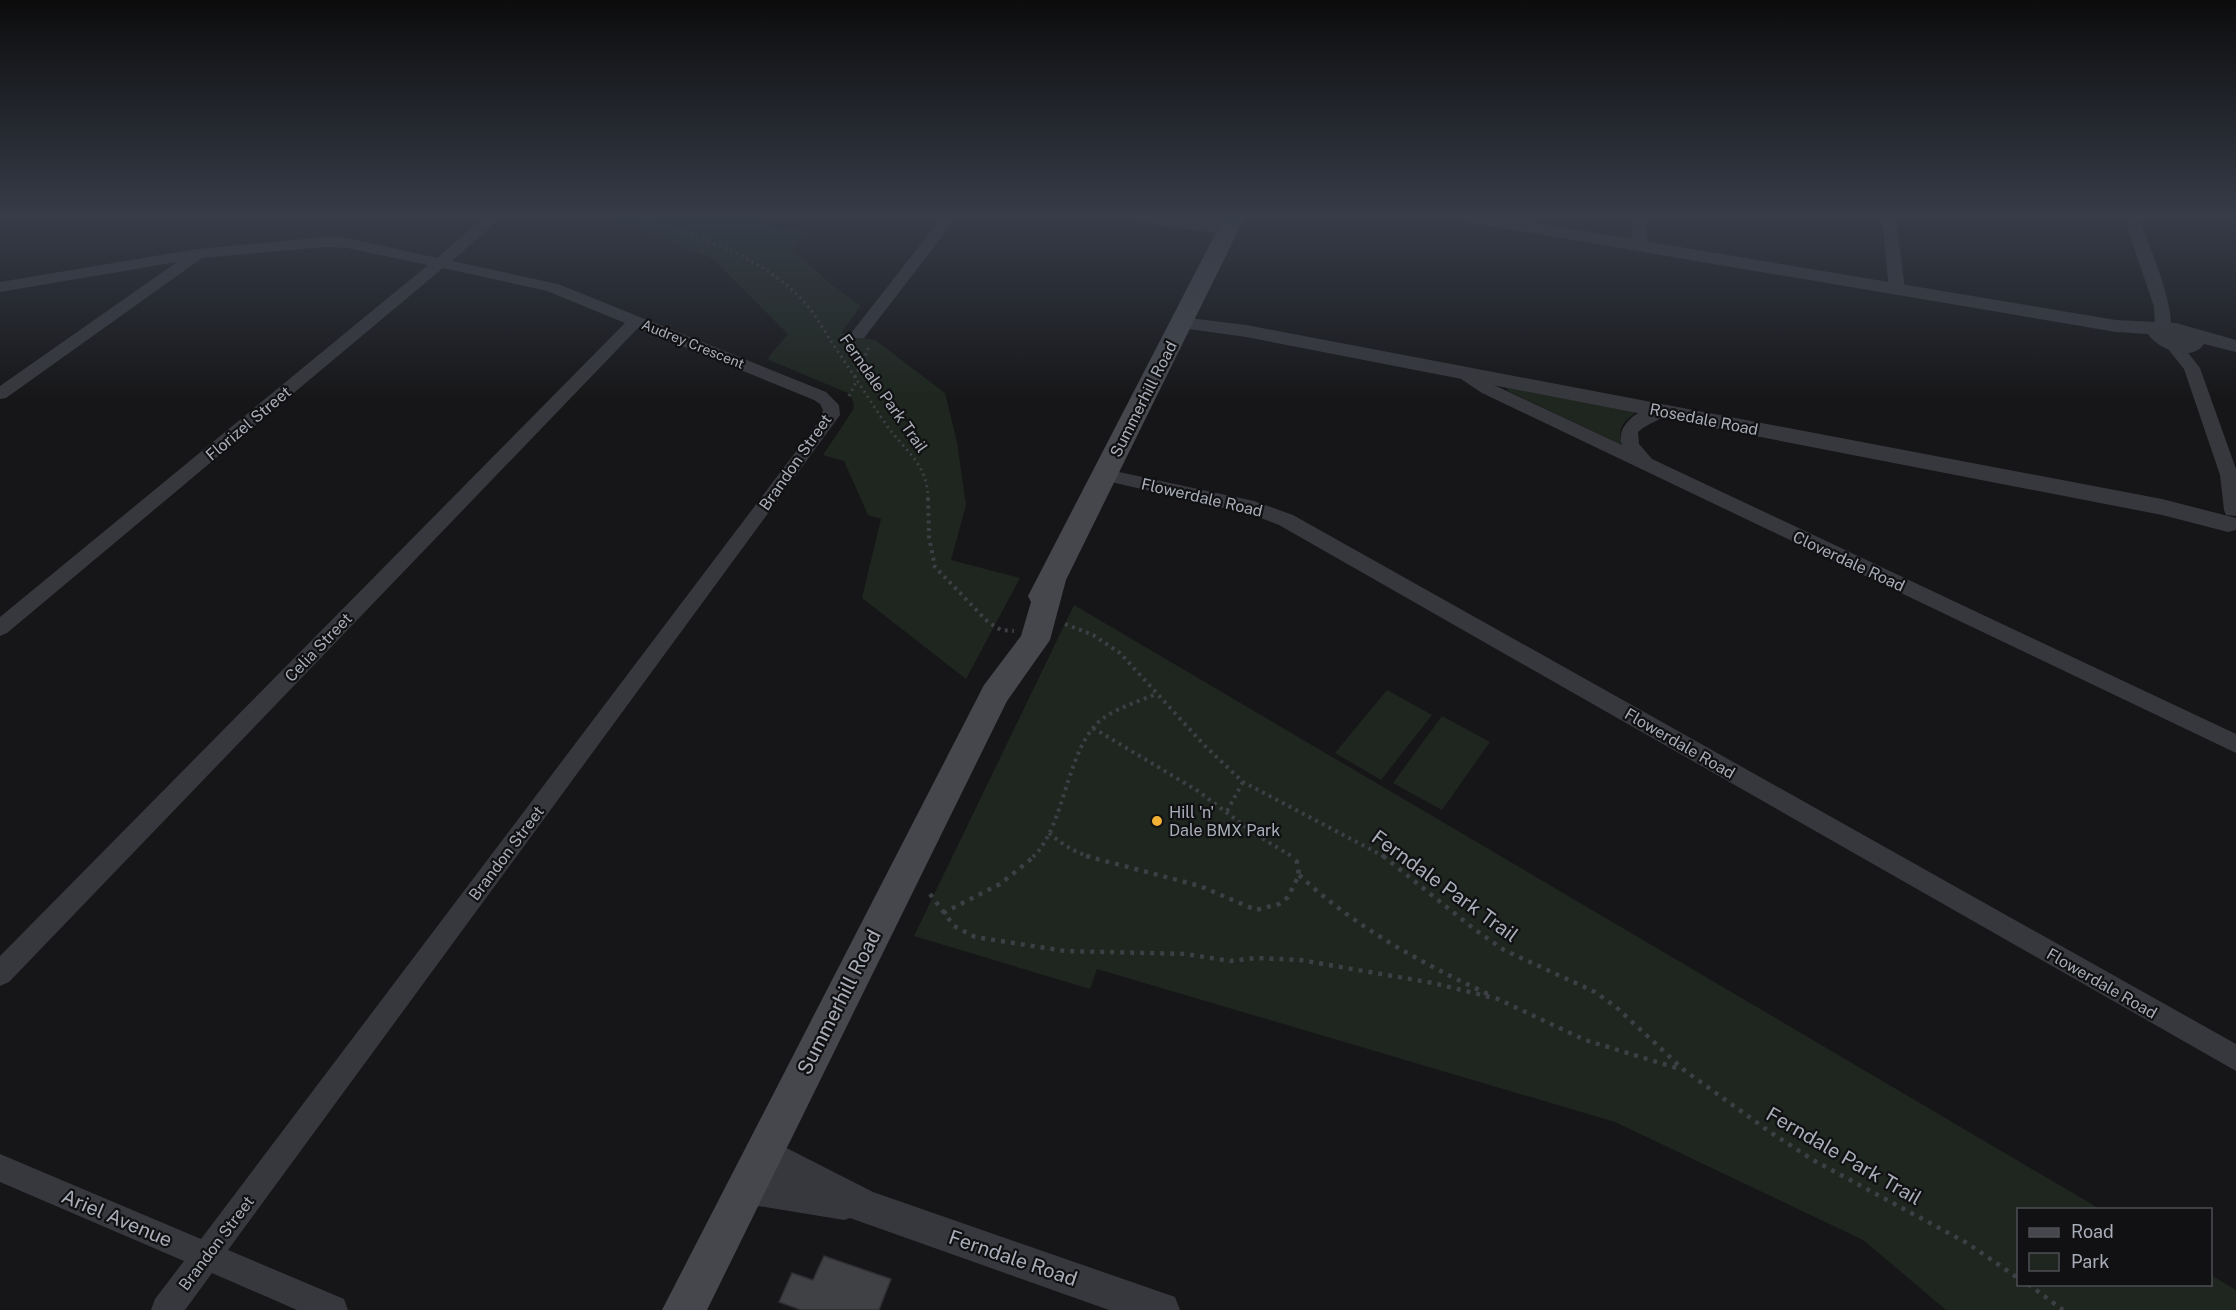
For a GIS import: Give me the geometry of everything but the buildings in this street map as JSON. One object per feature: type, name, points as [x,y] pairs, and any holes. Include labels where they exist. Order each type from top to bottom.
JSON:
[{"type":"main road","name":"Summerhill Road","points":[[995,694],[1005,647],[1052,580],[1204,278]]},
{"type":"main road","name":"Summerhill Road","points":[[684,1310],[995,694],[1035,640],[1052,580]]},
{"type":"street","name":"Audrey Crescent","points":[[0,287],[53,278]]},
{"type":"street","points":[[0,394],[164,278]]},
{"type":"street","name":"Florizel Street","points":[[0,628],[422,278]]},
{"type":"street","name":"Audrey Crescent","points":[[511,278],[543,285],[820,396]]},
{"type":"street","points":[[858,335],[903,278]]},
{"type":"street","points":[[1827,278],[2236,346]]},
{"type":"street","points":[[1896,278],[1897,290]]},
{"type":"street","points":[[2152,278],[2162,307],[2192,368],[2233,480],[2232,518]]},
{"type":"street","name":"Rosedale Road","points":[[1184,319],[2162,507],[2232,518]]},
{"type":"street","name":"Celia Street","points":[[0,974],[636,321]]},
{"type":"street","name":"Cloverdale Road","points":[[1464,373],[1482,386],[2236,744]]},
{"type":"street","name":"Brandon Street","points":[[166,1310],[828,421],[831,416],[831,406],[820,396]]},
{"type":"street","points":[[1647,465],[1634,451],[1629,441],[1629,429],[1634,423],[1661,411]]},
{"type":"street","name":"Flowerdale Road","points":[[1105,475],[1254,508],[1277,516],[2236,1058]]},
{"type":"street","name":"Ferndale Road","points":[[763,1153],[865,1206],[1162,1310]]},
{"type":"street","name":"Ariel Avenue","points":[[0,1168],[333,1310]]},
{"type":"street","name":"Ferndale Road","points":[[746,1187],[865,1206]]},
{"type":"path","name":"Ferndale Park Trail","points":[[778,278],[807,305],[888,427],[912,453],[928,484],[929,537],[935,567],[943,578],[988,622],[1001,630],[1017,631]]},
{"type":"path","points":[[849,396],[874,337]]},
{"type":"path","name":"Ferndale Park Trail","points":[[1060,628],[1063,622],[1109,644],[1120,653],[1205,746],[1243,782],[1372,848],[1400,867],[1474,929],[1504,950],[1595,992],[1616,1007],[1684,1070],[1813,1160],[1967,1243],[2017,1277]]},
{"type":"path","points":[[943,914],[1000,884],[1036,855],[1050,833],[1081,747],[1093,728],[1104,717],[1156,694]]},
{"type":"path","points":[[1050,833],[1062,844],[1080,854],[1191,883],[1256,910],[1279,904],[1288,897],[1299,875],[1297,862],[1291,854],[1255,834],[1198,791],[1093,728]]},
{"type":"path","points":[[1227,811],[1243,782]]},
{"type":"path","points":[[1299,875],[1336,909],[1431,969],[1585,1040],[1684,1070]]},
{"type":"path","points":[[930,894],[952,925],[966,935],[1054,950],[1186,954],[1230,960],[1256,958],[1300,960],[1433,983],[1498,999]]},
{"type":"path","points":[[2031,1286],[2063,1310]]},
{"type":"green space","points":[[732,278],[824,278],[861,306],[841,333],[875,340],[945,393],[957,442],[966,505],[951,560],[1020,578],[966,679],[862,598],[881,519],[868,515],[844,461],[823,455],[853,410],[854,404],[850,394],[767,359],[788,334]]},
{"type":"green space","points":[[1506,387],[1634,412],[1634,414],[1622,426],[1620,434],[1622,443],[1620,444],[1508,391]]},
{"type":"green space","points":[[1074,605],[2098,1208],[2017,1208],[2017,1286],[2212,1286],[2212,1276],[2236,1290],[2236,1310],[1946,1310],[1863,1240],[1615,1122],[1097,969],[1090,989],[914,936]]},
{"type":"green space","points":[[1387,690],[1432,715],[1381,780],[1335,753]]},
{"type":"green space","points":[[1442,716],[1490,742],[1442,810],[1393,783]]},
{"type":"place","name":"Hill 'n' Dale BMX Park","points":[[1157,821]]}]
